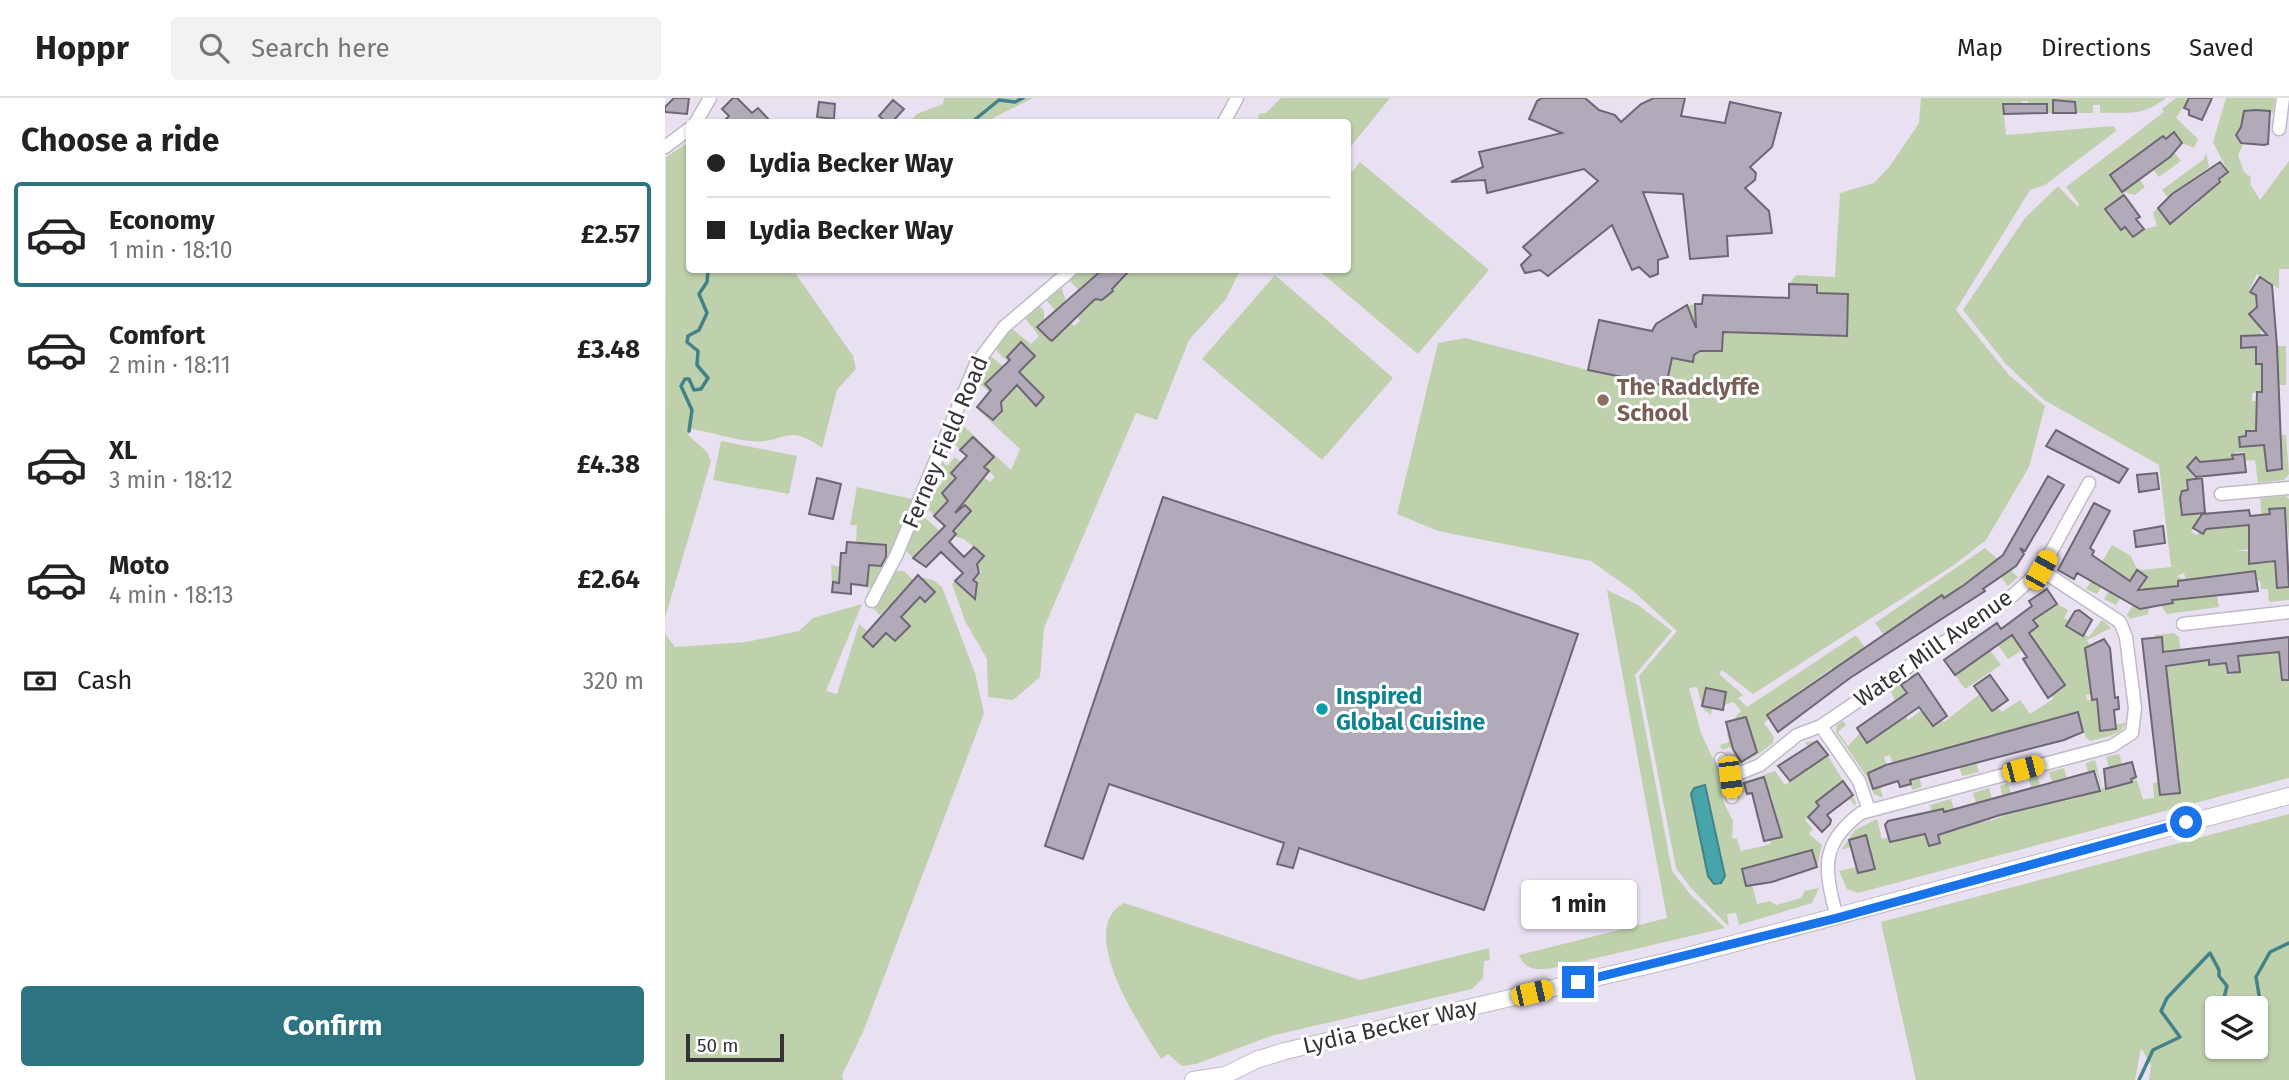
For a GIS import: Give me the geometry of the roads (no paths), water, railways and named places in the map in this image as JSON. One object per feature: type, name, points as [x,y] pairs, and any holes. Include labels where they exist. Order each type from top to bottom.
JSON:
[{"type":"street","points":[[698,119],[710,98]]},
{"type":"street","points":[[1226,119],[1237,98]]},
{"type":"street","points":[[2279,128],[2283,98]]},
{"type":"street","points":[[665,147],[686,131]]},
{"type":"street","name":"Ferney Field Road","points":[[872,601],[896,556],[968,381],[985,349],[1013,319],[1067,273]]},
{"type":"street","name":"Water Mill Avenue","points":[[1730,777],[1760,765],[1797,735],[1821,726],[2012,596],[2041,570],[2089,483]]},
{"type":"street","points":[[2221,494],[2289,488]]},
{"type":"street","points":[[1837,918],[1828,880],[1828,852],[1843,826],[1869,810],[2112,746],[2132,733],[2135,708],[2126,637],[2120,622],[2041,570]]},
{"type":"street","points":[[2183,624],[2289,612]]},
{"type":"street","points":[[1821,726],[1859,781],[1869,810]]},
{"type":"street","points":[[1721,758],[1730,777],[1732,797]]},
{"type":"street","name":"Lydia Becker Way","points":[[1193,1080],[1224,1077],[1256,1060],[1285,1051],[1837,918],[2253,803],[2289,796]]},
{"type":"water","points":[[1705,785],[1725,876],[1721,883],[1714,884],[1708,876],[1691,794],[1694,788]]},
{"type":"waterway","points":[[976,119],[999,100],[1015,102],[1023,98]]},
{"type":"waterway","points":[[689,431],[692,410],[681,386],[685,379],[689,379],[694,390],[701,389],[708,378],[697,365],[698,351],[687,342],[688,336],[699,330],[707,313],[699,294],[707,282],[708,273]]},
{"type":"waterway","points":[[2259,996],[2256,977],[2270,952],[2289,943]]},
{"type":"waterway","points":[[2139,1080],[2153,1050],[2180,1037],[2161,1011],[2167,998],[2210,953],[2219,970],[2219,976],[2227,986],[2224,996]]},
{"type":"place","name":"The Radclyffe School","points":[[1603,400]]},
{"type":"place","name":"Inspired Global Cuisine","points":[[1322,709]]}]
